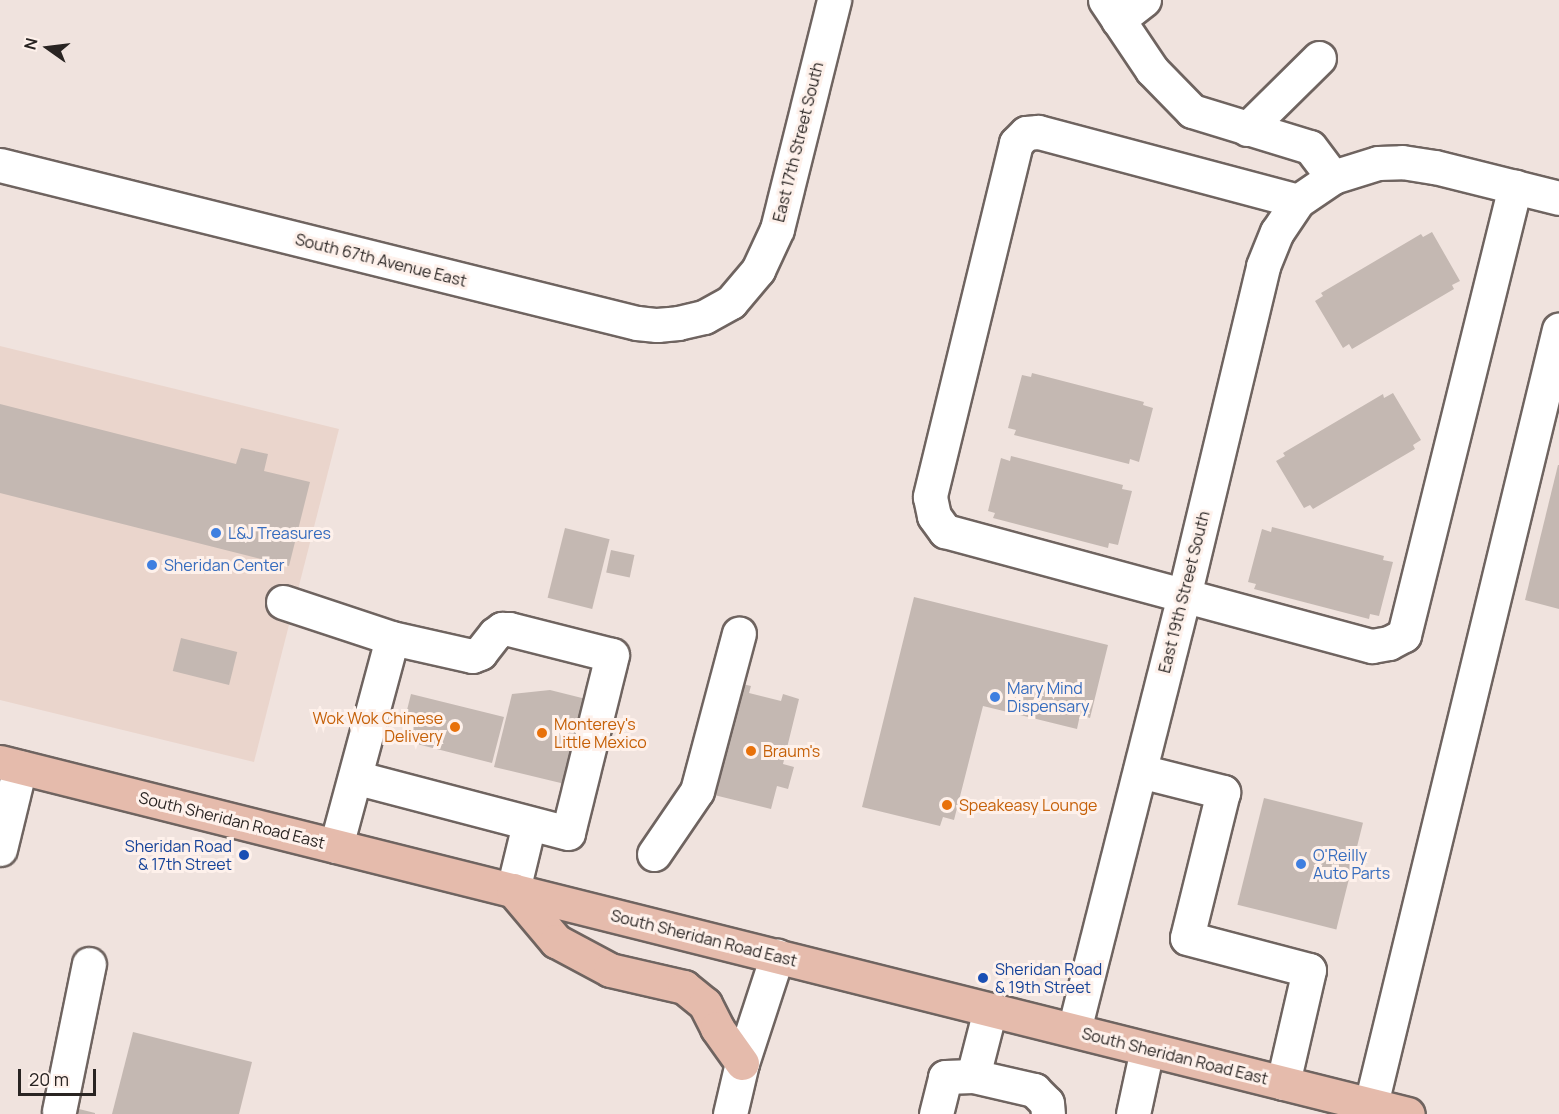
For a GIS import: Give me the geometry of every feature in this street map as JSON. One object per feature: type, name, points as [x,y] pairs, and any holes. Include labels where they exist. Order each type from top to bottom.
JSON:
[{"type":"main road","name":"South Sheridan Road East","points":[[10,764],[1408,1114]]},
{"type":"main road","points":[[513,890],[556,941],[610,970],[684,987],[705,1004],[717,1028],[742,1063]]},
{"type":"street","points":[[1144,0],[1112,10],[1152,70],[1192,111],[1311,147],[1333,177]]},
{"type":"street","name":"East 17th Street South","points":[[752,280],[777,229],[825,1]]},
{"type":"street","points":[[1247,129],[1319,58]]},
{"type":"street","points":[[1298,201],[1038,132],[1026,133],[1016,144],[930,497],[934,516],[945,531],[1372,646],[1389,644],[1404,635],[1515,188]]},
{"type":"street","name":"East 19th Street South","points":[[1074,1030],[1184,596],[1263,266],[1277,232],[1298,201],[1333,177],[1378,163],[1402,162],[1559,198]]},
{"type":"street","name":"South 67th Avenue East","points":[[0,165],[637,323],[657,326],[704,317],[731,302],[752,280]]},
{"type":"street","points":[[1371,1104],[1559,328]]},
{"type":"street","points":[[283,602],[392,638],[472,656],[480,653],[495,633],[502,629],[612,655],[568,833],[355,777]]},
{"type":"street","points":[[654,854],[696,791],[739,633]]},
{"type":"street","points":[[336,846],[392,638]]},
{"type":"street","points":[[0,849],[10,764]]},
{"type":"street","points":[[1140,771],[1223,792],[1186,938],[1309,970],[1283,1083]]},
{"type":"street","points":[[513,890],[529,824]]},
{"type":"street","points":[[730,1114],[742,1063],[777,956]]},
{"type":"street","points":[[58,1111],[90,964]]},
{"type":"street","points":[[973,1076],[990,1010]]},
{"type":"street","points":[[1132,1114],[1147,1049]]},
{"type":"street","points":[[936,1114],[945,1077],[973,1076],[1034,1090],[1047,1103],[1047,1114]]},
{"type":"shaded area","name":"Sheridan Center","points":[[0,346],[339,429],[254,762],[0,700]]},
{"type":"building","points":[[1432,232],[1460,281],[1452,285],[1454,289],[1352,349],[1349,344],[1343,348],[1315,301],[1323,296],[1321,293],[1421,234],[1423,237]]},
{"type":"building","points":[[1032,373],[1144,402],[1143,405],[1153,408],[1139,462],[1130,459],[1129,464],[1014,435],[1016,430],[1008,428],[1022,375],[1031,377]]},
{"type":"building","points":[[1393,393],[1421,440],[1413,445],[1415,449],[1313,509],[1310,505],[1304,508],[1276,461],[1285,456],[1283,453],[1383,394],[1384,398]]},
{"type":"building","points":[[0,404],[236,464],[241,448],[268,454],[264,471],[310,482],[289,566],[0,493]]},
{"type":"building","points":[[1011,456],[1123,485],[1122,489],[1132,491],[1118,545],[1109,543],[1108,548],[993,518],[995,513],[988,511],[1001,458],[1010,461]]},
{"type":"building","points":[[1559,465],[1559,609],[1525,600]]},
{"type":"building","points":[[1272,527],[1384,556],[1383,560],[1393,562],[1379,616],[1370,614],[1369,619],[1254,589],[1256,584],[1248,582],[1262,529],[1271,532]]},
{"type":"building","points":[[565,528],[610,539],[592,609],[548,598]]},
{"type":"building","points":[[611,550],[634,555],[630,577],[606,572]]},
{"type":"building","points":[[914,597],[1108,645],[1090,718],[1080,715],[1077,729],[983,706],[954,820],[943,817],[940,826],[862,807]]},
{"type":"building","points":[[181,638],[237,652],[229,685],[173,671]]},
{"type":"building","name":"Braum's","points":[[734,682],[751,686],[749,693],[781,701],[783,694],[799,699],[783,764],[794,767],[788,789],[777,786],[771,809],[706,793]]},
{"type":"building","name":"Monterey's Little Mexico","points":[[550,690],[590,700],[569,785],[494,767],[512,694]]},
{"type":"building","name":"Wok Wok Chinese Delivery","points":[[411,694],[504,717],[492,763],[409,742],[413,728],[403,726]]},
{"type":"building","name":"O'Reilly Auto Parts","points":[[1264,798],[1363,823],[1336,929],[1237,905]]},
{"type":"building","points":[[133,1032],[252,1062],[239,1114],[112,1114]]},
{"type":"building","points":[[75,1108],[95,1113],[95,1114],[74,1114]]},
{"type":"place","name":"L&J Treasures","points":[[216,533]]},
{"type":"place","name":"Sheridan Center","points":[[152,565]]},
{"type":"place","name":"Mary Mind Dispensary","points":[[995,697]]},
{"type":"place","name":"Wok Wok Chinese Delivery","points":[[455,727]]},
{"type":"place","name":"Monterey's Little Mexico","points":[[542,733]]},
{"type":"place","name":"Braum's","points":[[751,751]]},
{"type":"place","name":"Speakeasy Lounge","points":[[947,805]]},
{"type":"place","name":"Sheridan Road & 17th Street","points":[[244,855]]},
{"type":"place","name":"O'Reilly Auto Parts","points":[[1301,864]]},
{"type":"place","name":"Sheridan Road & 19th Street","points":[[983,978]]}]
